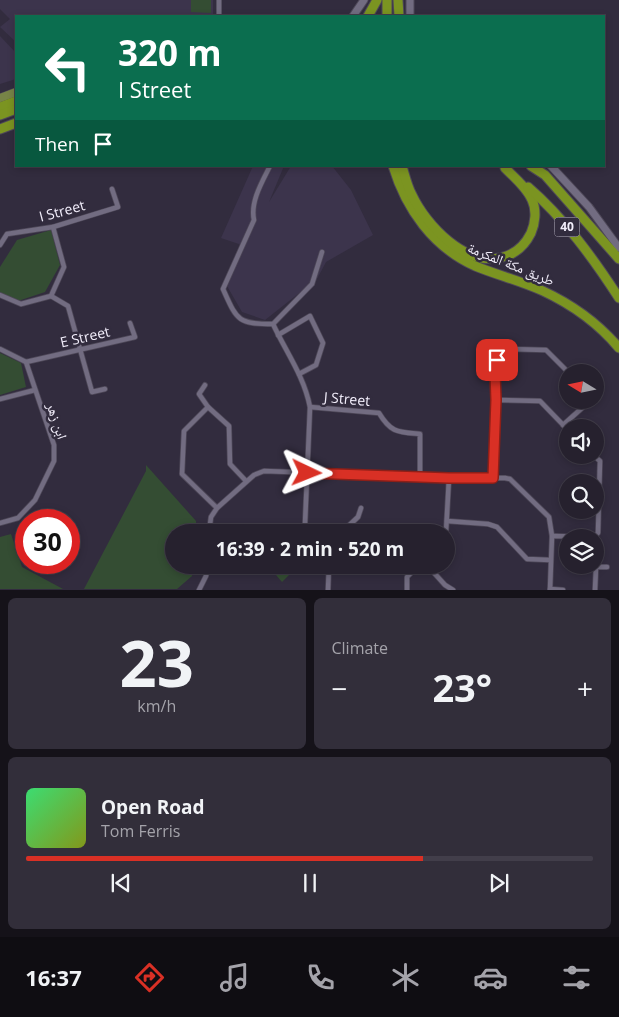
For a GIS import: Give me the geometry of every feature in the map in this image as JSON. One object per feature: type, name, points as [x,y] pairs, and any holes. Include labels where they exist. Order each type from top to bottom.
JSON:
[{"type":"highway","points":[[369,15],[377,0]]},
{"type":"highway","points":[[387,0],[387,15]]},
{"type":"highway","points":[[394,15],[396,0]]},
{"type":"highway","points":[[396,0],[399,15]]},
{"type":"highway","points":[[0,107],[15,101]]},
{"type":"highway","points":[[0,115],[15,109]]},
{"type":"highway","points":[[0,129],[15,123]]},
{"type":"highway","name":"طريق مكة المكرمة","points":[[393,167],[408,204],[421,224],[444,246],[475,266],[527,284],[565,303],[588,317],[619,348]]},
{"type":"highway","name":"طريق مكة المكرمة","points":[[402,167],[412,196],[431,224],[442,236],[467,254],[491,259],[512,254],[529,238],[534,227],[535,213],[533,202],[528,192],[504,167]]},
{"type":"highway","name":"40","points":[[504,167],[536,194],[556,215],[582,245],[619,298]]},
{"type":"highway","name":"40","points":[[533,167],[545,175],[619,260]]},
{"type":"highway","points":[[538,167],[545,175]]},
{"type":"main road","points":[[0,98],[15,92]]},
{"type":"street","points":[[218,0],[219,15]]},
{"type":"street","points":[[354,15],[364,0]]},
{"type":"street","points":[[410,0],[410,15]]},
{"type":"street","points":[[270,167],[255,201],[252,213],[254,220],[223,289],[236,316],[250,324],[273,324],[312,284],[322,252]]},
{"type":"street","points":[[553,167],[589,207],[619,248]]},
{"type":"street","name":"I Street","points":[[0,246],[7,234],[53,227],[118,207],[112,189]]},
{"type":"street","points":[[51,296],[64,267],[53,227]]},
{"type":"street","points":[[0,296],[21,304],[51,296],[68,306],[79,351],[92,392],[105,389]]},
{"type":"street","points":[[278,335],[310,316],[324,343],[316,364],[299,374]]},
{"type":"street","name":"E Street","points":[[26,362],[135,337],[130,323]]},
{"type":"street","points":[[273,324],[299,374],[306,390],[310,407],[305,524]]},
{"type":"street","points":[[0,349],[26,362]]},
{"type":"street","points":[[493,478],[496,400],[495,372],[497,360],[507,349],[546,350],[560,364]]},
{"type":"street","name":"ابن زهر","points":[[0,523],[18,518],[35,500],[54,461],[54,445],[26,362]]},
{"type":"street","points":[[205,385],[199,394],[208,407],[228,426],[230,464],[246,481]]},
{"type":"street","points":[[0,399],[35,390]]},
{"type":"street","points":[[496,400],[540,401],[559,421]]},
{"type":"street","points":[[208,407],[184,431],[182,474],[217,508]]},
{"type":"street","name":"J Street","points":[[310,407],[379,413],[387,426],[398,432],[420,434],[420,476]]},
{"type":"street","points":[[570,419],[581,409]]},
{"type":"street","points":[[552,536],[594,537],[598,533],[600,464]]},
{"type":"street","points":[[210,524],[211,517],[217,508],[254,474],[264,472],[510,479],[549,517],[552,536],[550,589],[563,590]]},
{"type":"street","points":[[449,478],[447,522],[488,524],[497,527],[527,559],[550,560]]},
{"type":"street","points":[[351,524],[358,517],[360,508]]},
{"type":"street","points":[[595,590],[596,567],[607,567]]},
{"type":"street","points":[[199,590],[206,574]]},
{"type":"street","points":[[328,590],[329,574]]},
{"type":"street","points":[[407,590],[407,577],[410,574]]},
{"type":"street","points":[[436,574],[453,590]]},
{"type":"shaded area","points":[[0,0],[213,0],[213,15],[15,15],[15,41],[0,27],[10,19],[0,9]]},
{"type":"shaded area","points":[[0,36],[15,52],[15,79],[0,84]]},
{"type":"shaded area","points":[[253,167],[284,167],[269,202],[290,167],[333,167],[351,190],[373,235],[326,262],[317,279],[265,320],[242,312],[227,286],[245,246],[221,238]]},
{"type":"green space","points":[[191,0],[211,0],[211,13],[191,12]]},
{"type":"green space","points":[[51,230],[60,265],[45,292],[18,301],[0,293],[0,267],[17,240]]},
{"type":"green space","points":[[0,353],[21,363],[26,387],[0,395]]},
{"type":"green space","points":[[146,465],[196,521],[196,524],[165,524],[165,574],[193,574],[192,576],[177,589],[84,589],[146,471]]},
{"type":"green space","points":[[11,534],[15,546],[15,574],[35,574],[63,589],[0,589],[0,537]]},
{"type":"green space","points":[[277,574],[290,574],[282,582]]},
{"type":"route","points":[[307,473],[493,478],[496,400],[495,372],[497,360]]}]
